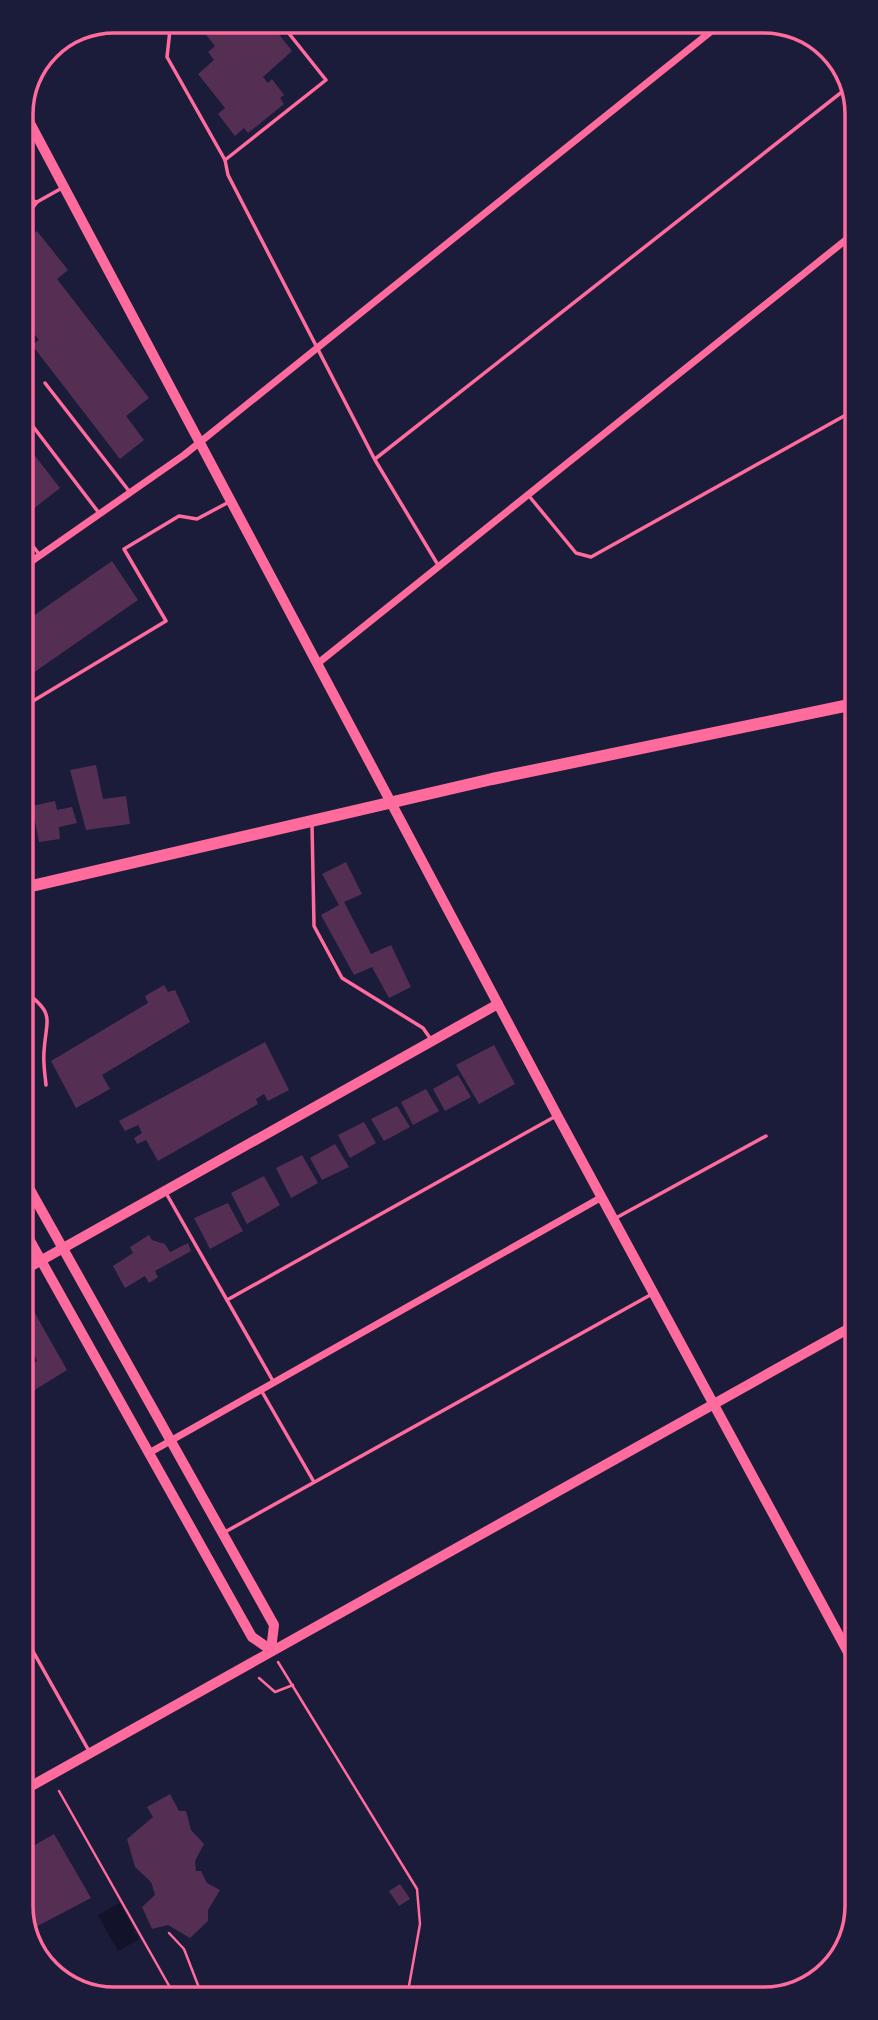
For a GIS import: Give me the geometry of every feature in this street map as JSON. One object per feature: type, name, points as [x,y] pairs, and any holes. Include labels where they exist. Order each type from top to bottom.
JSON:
[{"type":"main road","points":[[33,129],[557,1115],[845,1646]]},
{"type":"main road","points":[[33,886],[492,779],[845,706]]},
{"type":"main road","points":[[33,1265],[499,1004]]},
{"type":"street","points":[[33,561],[200,443],[709,33]]},
{"type":"street","points":[[317,664],[845,242]]},
{"type":"street","points":[[33,1195],[274,1625],[271,1650]]},
{"type":"street","points":[[149,1453],[602,1198]]},
{"type":"street","points":[[33,1246],[252,1637],[271,1650]]},
{"type":"street","points":[[33,1785],[845,1331]]},
{"type":"lane","points":[[170,33],[167,57],[225,160],[228,175],[374,460],[439,566]]},
{"type":"lane","points":[[225,160],[326,80],[289,33]]},
{"type":"lane","points":[[374,460],[841,92]]},
{"type":"lane","points":[[33,208],[37,202],[64,187]]},
{"type":"lane","points":[[33,201],[37,202]]},
{"type":"lane","points":[[45,383],[130,493]]},
{"type":"lane","points":[[528,495],[576,553],[591,557],[845,415]]},
{"type":"lane","points":[[33,426],[100,514]]},
{"type":"lane","points":[[33,701],[166,621],[124,549],[179,516],[197,519],[231,501]]},
{"type":"lane","points":[[33,547],[40,556]]},
{"type":"lane","points":[[312,822],[314,926],[342,978],[423,1028],[432,1041]]},
{"type":"lane","points":[[33,997],[44,1005],[49,1021],[44,1051],[46,1085]]},
{"type":"lane","points":[[227,1300],[557,1115]]},
{"type":"lane","points":[[614,1219],[766,1136]]},
{"type":"lane","points":[[165,1191],[274,1383]]},
{"type":"lane","points":[[223,1534],[654,1293]]},
{"type":"lane","points":[[261,1390],[315,1482]]},
{"type":"lane","points":[[33,1651],[90,1753]]},
{"type":"path","points":[[271,1650],[417,1889],[420,1924],[409,1987]]},
{"type":"path","points":[[259,1678],[275,1692],[293,1685]]},
{"type":"path","points":[[59,1791],[170,1987]]},
{"type":"path","points":[[169,1933],[184,1950],[199,1987]]},
{"type":"shaded area","points":[[120,1903],[139,1939],[118,1951],[98,1915]]},
{"type":"building","points":[[205,33],[278,33],[292,51],[263,77],[268,83],[272,79],[284,95],[280,98],[284,104],[248,133],[244,128],[235,136],[218,114],[225,108],[198,74],[214,60],[208,52],[215,46]]},
{"type":"building","points":[[37,231],[68,270],[57,279],[149,398],[126,416],[144,440],[120,459],[33,346],[39,340],[33,333],[33,234]]},
{"type":"building","points":[[33,453],[60,488],[33,509]]},
{"type":"building","points":[[112,561],[138,600],[33,673],[33,616]]},
{"type":"building","points":[[96,765],[103,799],[126,796],[130,824],[86,830],[70,770]]},
{"type":"building","points":[[55,801],[57,810],[72,807],[77,823],[59,827],[60,839],[39,842],[33,806]]},
{"type":"building","points":[[346,862],[362,894],[344,902],[371,954],[391,945],[411,987],[389,998],[372,967],[354,975],[321,915],[339,905],[322,874]]},
{"type":"building","points":[[164,985],[168,992],[175,990],[190,1022],[102,1075],[110,1089],[76,1108],[51,1061],[148,1003],[145,996]]},
{"type":"building","points":[[265,1042],[289,1090],[268,1101],[264,1094],[256,1099],[258,1104],[158,1161],[146,1140],[137,1144],[134,1138],[142,1133],[138,1125],[125,1131],[119,1121]]},
{"type":"building","points":[[494,1045],[515,1084],[479,1104],[456,1065]]},
{"type":"building","points":[[458,1075],[471,1097],[445,1111],[433,1089]]},
{"type":"building","points":[[426,1089],[439,1111],[413,1125],[401,1102]]},
{"type":"building","points":[[397,1106],[410,1127],[384,1141],[371,1119]]},
{"type":"building","points":[[364,1122],[376,1143],[350,1158],[338,1135]]},
{"type":"building","points":[[335,1144],[349,1167],[322,1180],[310,1158]]},
{"type":"building","points":[[302,1155],[318,1183],[291,1198],[276,1168]]},
{"type":"building","points":[[264,1176],[280,1205],[247,1224],[231,1193]]},
{"type":"building","points":[[228,1203],[243,1231],[210,1249],[194,1218]]},
{"type":"building","points":[[149,1235],[152,1240],[165,1244],[170,1252],[188,1243],[191,1251],[155,1271],[158,1277],[149,1283],[145,1276],[125,1288],[113,1266],[133,1253],[130,1247]]},
{"type":"building","points":[[33,1310],[67,1370],[33,1391],[33,1364],[37,1361],[35,1356],[33,1357]]},
{"type":"building","points":[[170,1794],[179,1811],[186,1811],[191,1830],[204,1844],[195,1861],[196,1871],[201,1871],[207,1883],[220,1890],[208,1910],[208,1921],[190,1938],[168,1925],[152,1929],[142,1907],[155,1895],[154,1891],[151,1882],[135,1867],[127,1839],[153,1817],[147,1807]]},
{"type":"building","points":[[54,1834],[91,1898],[37,1927],[33,1906],[33,1846]]},
{"type":"building","points":[[400,1884],[410,1899],[399,1906],[389,1891]]}]
